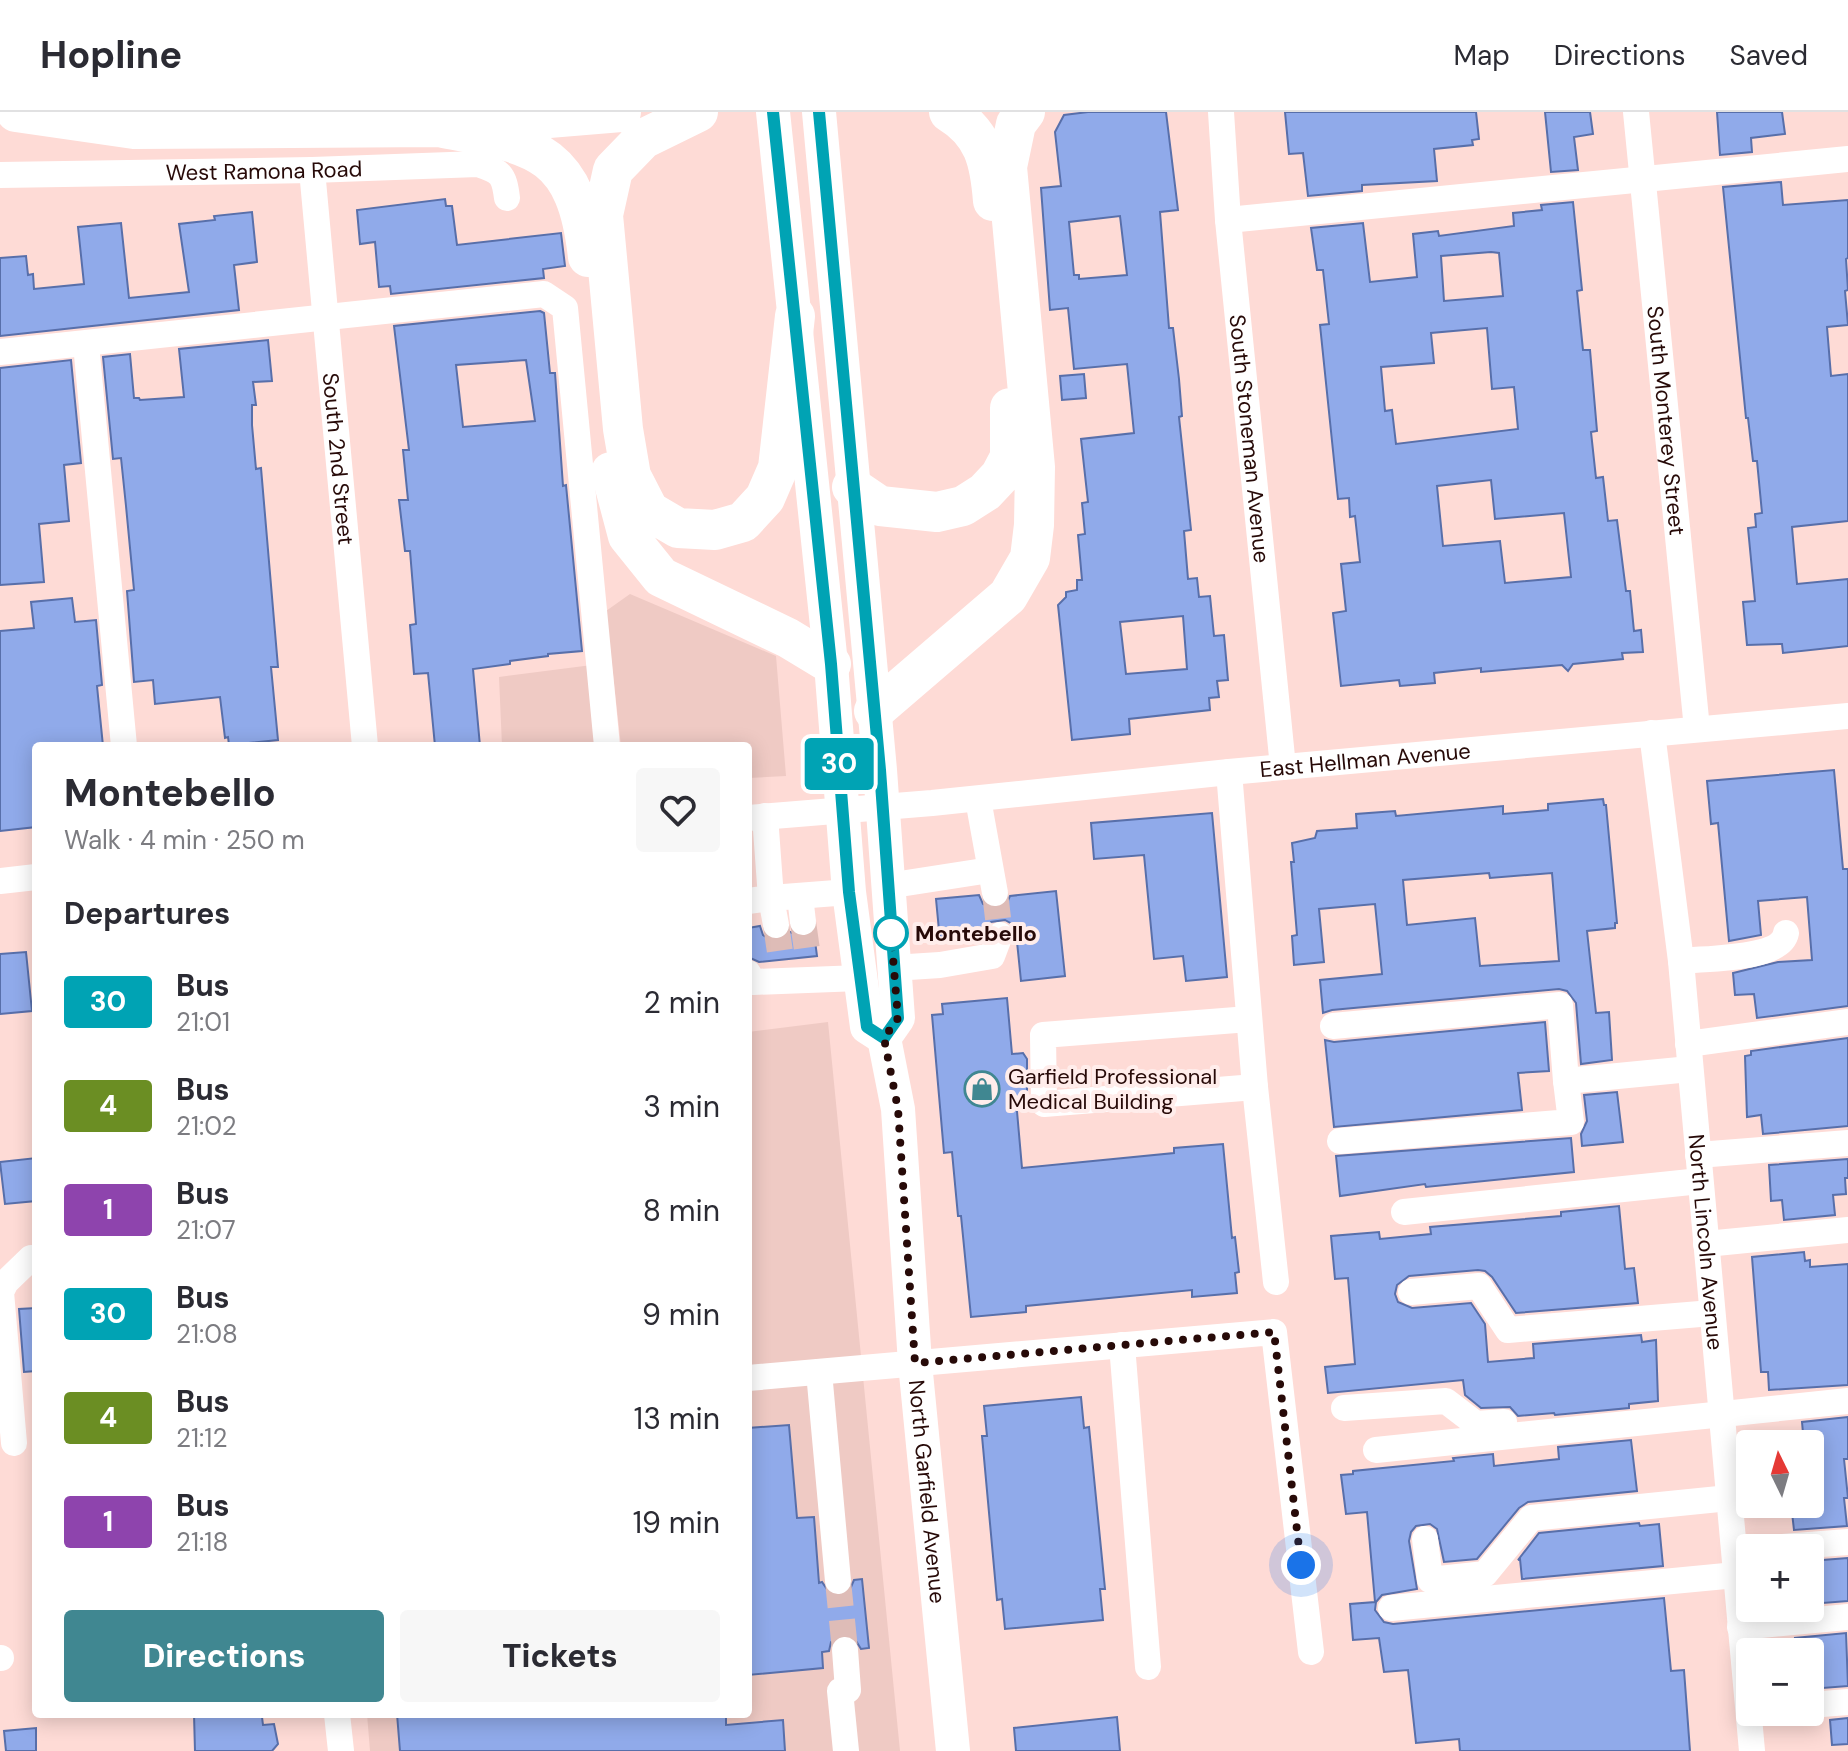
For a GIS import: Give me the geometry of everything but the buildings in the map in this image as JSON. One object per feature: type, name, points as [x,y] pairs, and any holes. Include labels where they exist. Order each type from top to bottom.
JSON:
[{"type":"highway","points":[[16,112],[134,129],[439,127],[621,112]]},
{"type":"highway","points":[[698,112],[643,139],[613,170],[603,215],[623,429],[631,476],[649,511],[678,528],[715,530],[743,522],[765,498],[778,468],[795,316]]},
{"type":"highway","points":[[852,487],[880,506],[937,512],[963,506],[985,492],[1000,476],[1010,457],[1010,405],[990,171],[981,143],[966,122],[949,112]]},
{"type":"highway","points":[[874,711],[1008,596],[1030,558],[1035,467],[1007,167],[1016,124],[1025,112]]},
{"type":"highway","points":[[439,127],[512,141],[549,158],[572,189],[586,234],[612,478],[628,536],[661,577],[788,638],[831,664]]},
{"type":"main road","points":[[773,112],[831,664],[849,892],[867,1027],[884,1038],[898,1018],[874,711],[819,112]]},
{"type":"main road","name":"North Garfield Avenue","points":[[884,1038],[898,1109],[915,1363],[953,1751]]},
{"type":"street","name":"South Stoneman Avenue","points":[[1221,112],[1228,220],[1283,767]]},
{"type":"street","name":"South Monterey Street","points":[[1636,112],[1697,729]]},
{"type":"street","points":[[1228,220],[1848,159]]},
{"type":"street","name":"West Ramona Road","points":[[0,175],[478,164],[495,170],[504,178],[507,198]]},
{"type":"street","name":"South 2nd Street","points":[[312,170],[365,742]]},
{"type":"street","points":[[0,352],[544,294],[565,308],[607,742]]},
{"type":"street","points":[[86,344],[124,742]]},
{"type":"street","name":"East Hellman Avenue","points":[[756,817],[978,799],[1229,772],[1848,716]]},
{"type":"street","name":"North Lincoln Avenue","points":[[1652,733],[1681,961],[1720,1407],[1736,1536]]},
{"type":"street","points":[[1229,772],[1255,1087],[1276,1282]]},
{"type":"street","points":[[887,886],[992,882],[978,799]]},
{"type":"street","points":[[756,817],[760,900],[776,925]]},
{"type":"street","points":[[0,881],[32,877]]},
{"type":"street","points":[[760,900],[802,909],[849,892]]},
{"type":"street","points":[[1681,961],[1758,953],[1775,948],[1784,940],[1786,933]]},
{"type":"street","points":[[893,968],[940,965],[992,956],[1000,935]]},
{"type":"street","points":[[752,980],[796,969],[860,978]]},
{"type":"street","points":[[1333,1026],[1560,1005],[1571,1122],[1340,1141]]},
{"type":"street","points":[[1249,1019],[1043,1035],[1044,1104],[1255,1087]]},
{"type":"street","points":[[1566,1081],[1848,1022]]},
{"type":"street","points":[[1404,1212],[1848,1143]]},
{"type":"street","points":[[1706,1244],[1848,1230]]},
{"type":"street","points":[[17,1443],[1,1292],[6,1282],[31,1258]]},
{"type":"street","points":[[1411,1292],[1479,1286],[1508,1330],[1712,1313]]},
{"type":"street","points":[[752,1378],[1274,1332],[1311,1652]]},
{"type":"street","points":[[1122,1345],[1148,1667]]},
{"type":"street","points":[[819,1372],[838,1581]]},
{"type":"street","points":[[1344,1408],[1446,1401],[1476,1424],[1848,1401]]},
{"type":"street","points":[[1376,1450],[1720,1407]]},
{"type":"street","points":[[1425,1539],[1430,1580],[1485,1574],[1531,1518],[1729,1498]]},
{"type":"street","points":[[1824,1544],[1848,1542]]},
{"type":"street","points":[[1391,1608],[1736,1559]]},
{"type":"street","points":[[1740,1627],[1848,1617]]},
{"type":"street","name":"North Lincoln Avenue","points":[[1740,1622],[1741,1638]]},
{"type":"street","points":[[845,1650],[846,1751]]},
{"type":"street","points":[[1824,1704],[1848,1702]]},
{"type":"street","points":[[337,1718],[341,1751]]},
{"type":"street","name":"North Lincoln Avenue","points":[[1750,1726],[1752,1751]]},
{"type":"shaded area","points":[[630,594],[776,656],[786,776],[752,778],[752,742],[621,742],[606,611]]},
{"type":"shaded area","points":[[592,665],[599,742],[502,742],[499,677]]},
{"type":"shaded area","points":[[828,1022],[900,1751],[370,1751],[367,1718],[752,1718],[752,1032]]},
{"type":"tunnel","points":[[995,893],[1000,935]]},
{"type":"tunnel","points":[[803,922],[808,957]]},
{"type":"tunnel","points":[[776,925],[781,959]]},
{"type":"tunnel","points":[[838,1581],[845,1650]]},
{"type":"bus line","name":"30","points":[[773,112],[831,664],[849,892],[867,1027],[884,1038],[898,1018],[880,770],[819,112]]},
{"type":"place","name":"Montebello","points":[[891,933]]},
{"type":"place","name":"Garfield Professional Medical Building","points":[[982,1089]]},
{"type":"route","points":[[891,933],[898,1018],[884,1038],[898,1109],[915,1363],[1274,1332],[1301,1565]]}]
